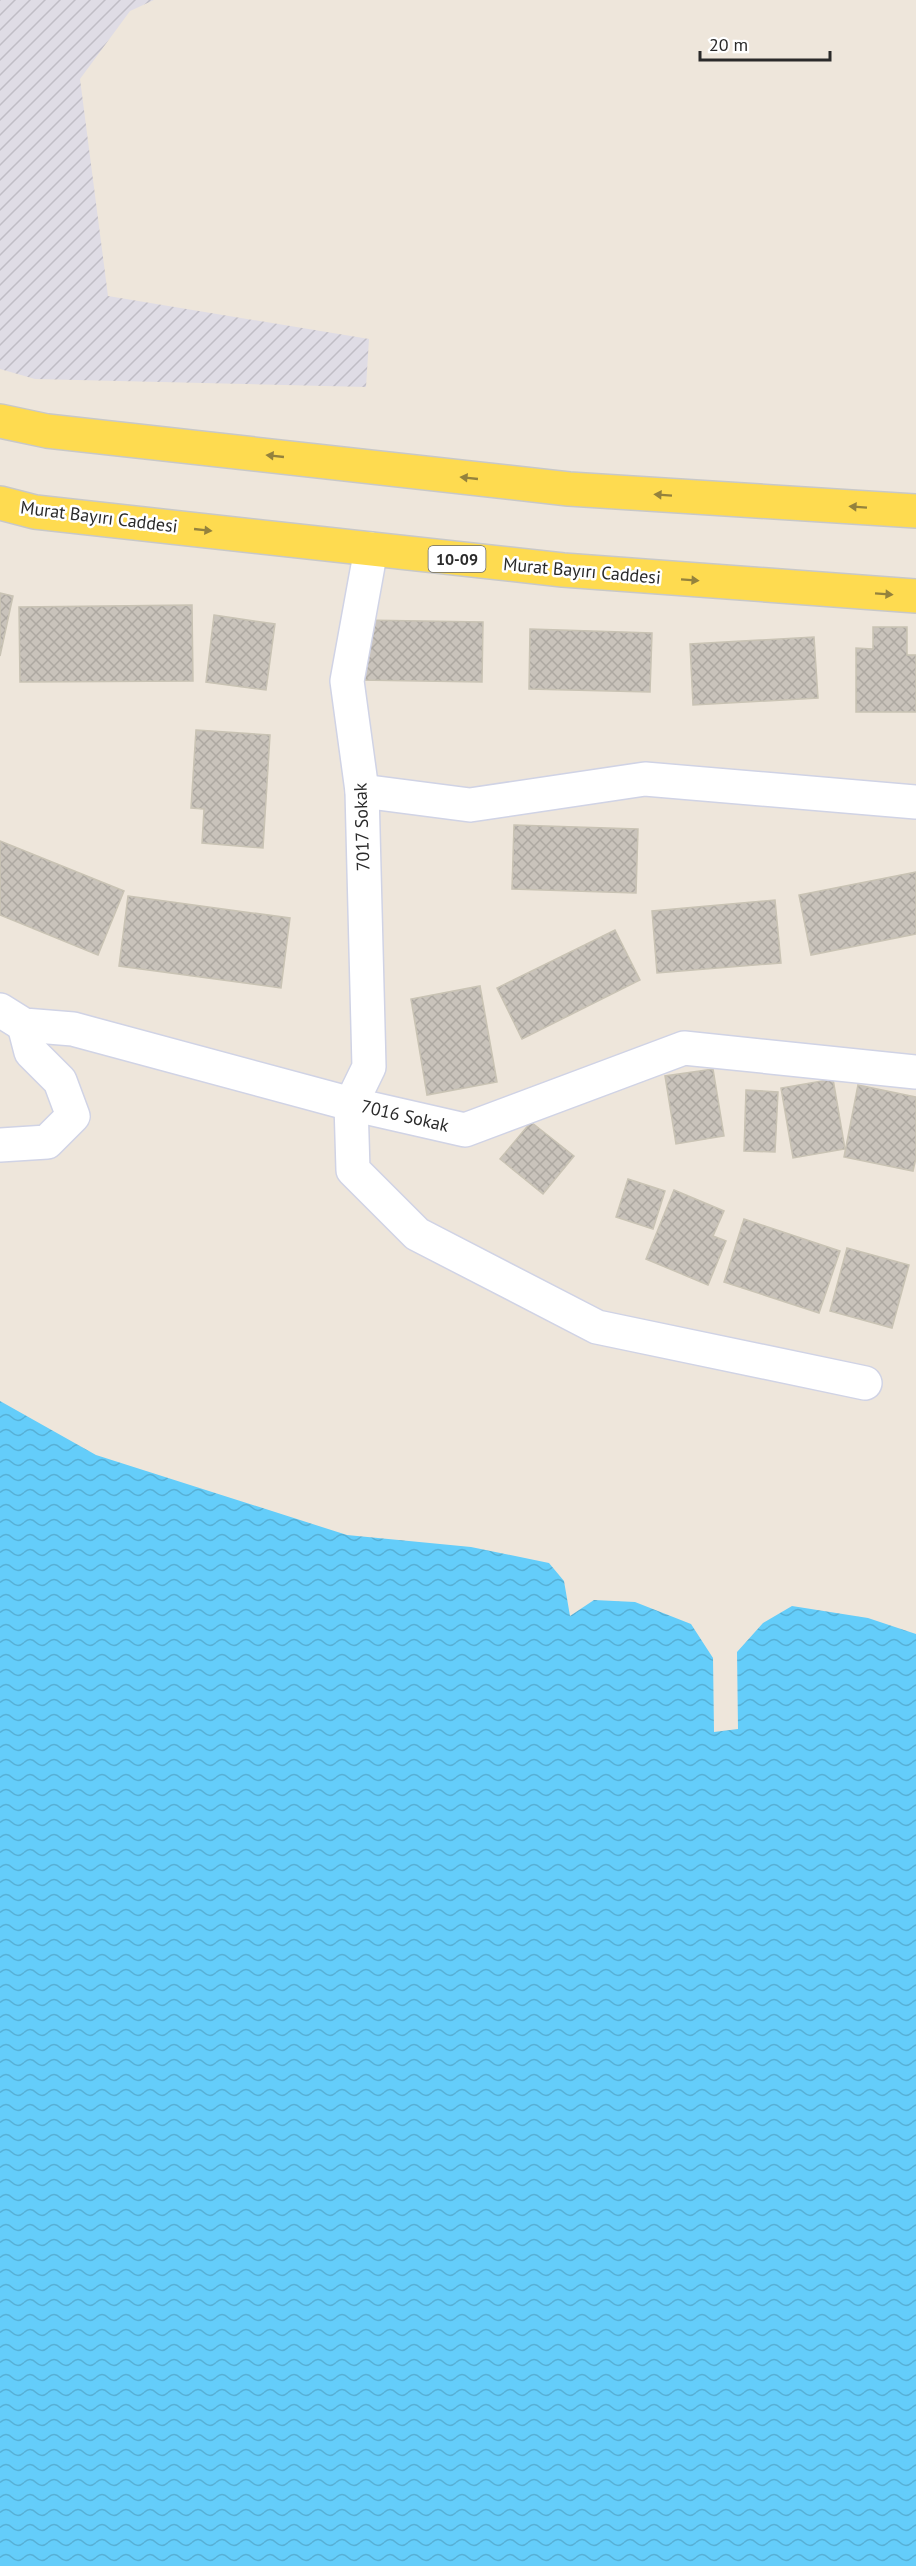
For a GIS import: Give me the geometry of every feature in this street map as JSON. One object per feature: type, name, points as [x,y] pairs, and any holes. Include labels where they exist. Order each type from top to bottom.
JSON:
[{"type":"main road","points":[[0,421],[47,431],[569,489],[916,511]]},
{"type":"main road","name":"Murat Bayırı Caddesi","points":[[0,503],[35,512],[563,570],[916,596]]},
{"type":"street","name":"7017 Sokak","points":[[351,1104],[369,1067],[362,791],[347,681],[371,549]]},
{"type":"street","points":[[362,791],[470,805],[645,779],[916,802]]},
{"type":"street","points":[[0,1145],[47,1142],[73,1116],[60,1081],[31,1052],[12,1017]]},
{"type":"street","name":"7016 Sokak","points":[[12,1017],[73,1029],[351,1104],[465,1130],[684,1048],[916,1072]]},
{"type":"street","points":[[351,1104],[353,1170],[417,1234],[597,1327],[865,1383]]},
{"type":"shaded area","points":[[0,0],[154,0],[130,11],[80,79],[108,296],[369,339],[366,387],[35,379],[0,369]]},
{"type":"water","points":[[0,1401],[96,1455],[347,1535],[471,1547],[549,1563],[564,1581],[570,1616],[594,1600],[635,1602],[691,1624],[713,1658],[714,1732],[738,1729],[737,1652],[763,1623],[792,1606],[868,1618],[916,1634],[916,2566],[0,2566]]},
{"type":"building","points":[[0,593],[13,596],[0,656]]},
{"type":"building","points":[[192,605],[193,681],[20,682],[19,607]]},
{"type":"building","points":[[214,615],[275,624],[266,690],[206,682]]},
{"type":"building","points":[[360,620],[483,622],[482,682],[359,680]]},
{"type":"building","points":[[873,627],[907,627],[907,655],[916,655],[916,712],[856,712],[856,648],[873,649]]},
{"type":"building","points":[[530,629],[652,633],[650,692],[529,689]]},
{"type":"building","points":[[814,637],[818,698],[693,705],[690,644]]},
{"type":"building","points":[[196,730],[270,735],[263,848],[202,843],[204,809],[191,808]]},
{"type":"building","points":[[514,825],[638,829],[636,893],[512,889]]},
{"type":"building","points":[[0,841],[124,891],[98,955],[0,915]]},
{"type":"building","points":[[916,872],[916,934],[811,955],[799,895]]},
{"type":"building","points":[[128,896],[290,918],[281,988],[119,966]]},
{"type":"building","points":[[775,900],[781,963],[657,973],[652,911]]},
{"type":"building","points":[[615,930],[640,980],[522,1039],[497,988]]},
{"type":"building","points":[[480,986],[497,1082],[427,1095],[411,999]]},
{"type":"building","points":[[713,1069],[724,1136],[676,1144],[665,1076]]},
{"type":"building","points":[[833,1079],[845,1149],[793,1158],[781,1088]]},
{"type":"building","points":[[858,1085],[916,1097],[916,1158],[913,1171],[844,1157]]},
{"type":"building","points":[[746,1090],[778,1092],[775,1152],[744,1151]]},
{"type":"building","points":[[531,1122],[574,1156],[543,1194],[500,1159]]},
{"type":"building","points":[[628,1179],[665,1191],[653,1229],[616,1217]]},
{"type":"building","points":[[674,1190],[724,1211],[713,1236],[726,1241],[708,1285],[646,1259]]},
{"type":"building","points":[[744,1219],[840,1251],[819,1313],[724,1282]]},
{"type":"building","points":[[847,1248],[909,1265],[892,1328],[830,1311]]}]
